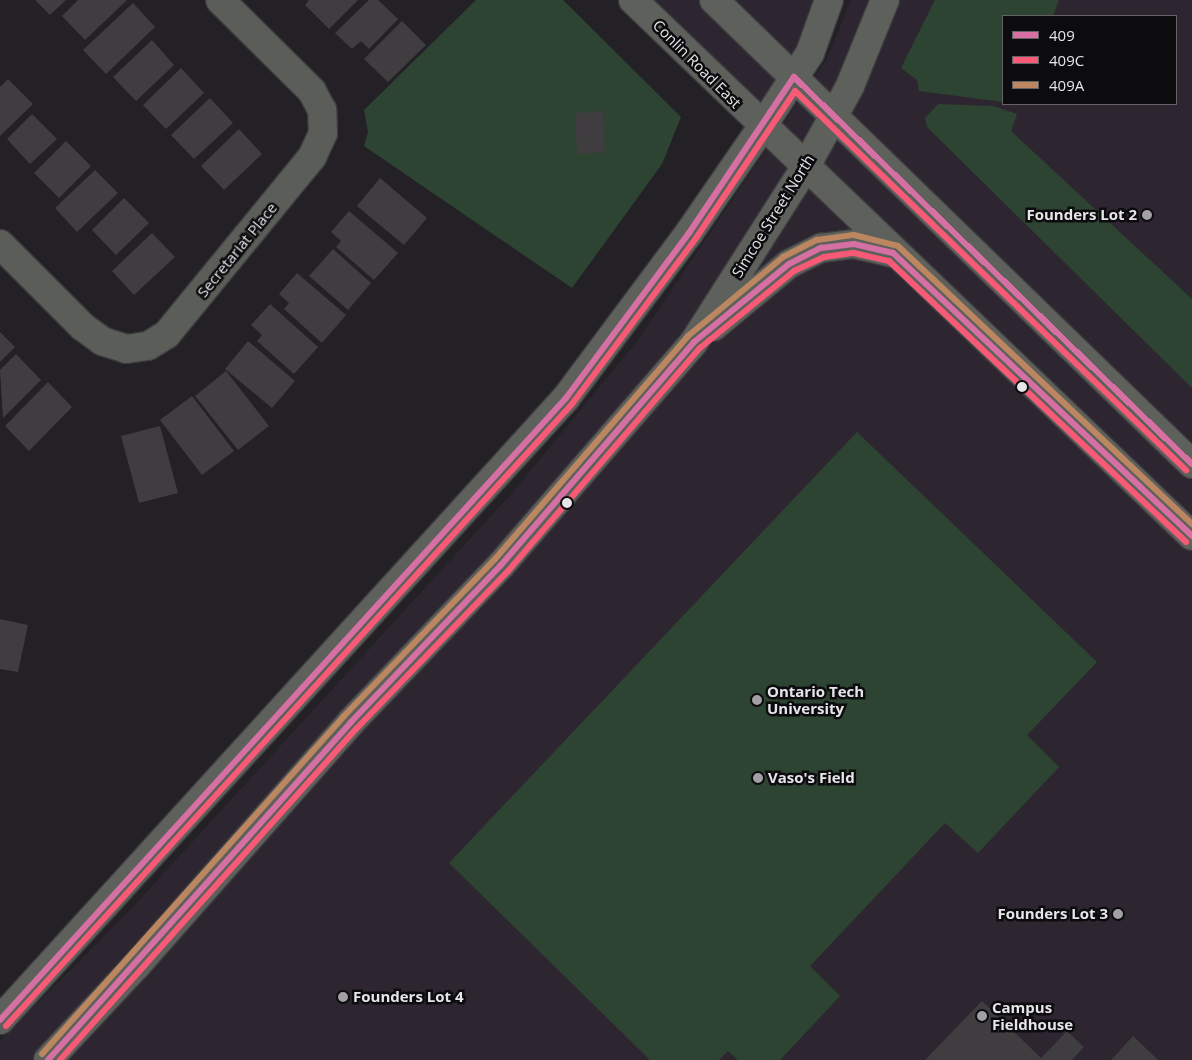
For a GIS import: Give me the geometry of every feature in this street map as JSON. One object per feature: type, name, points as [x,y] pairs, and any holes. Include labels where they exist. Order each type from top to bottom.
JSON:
[{"type":"main road","name":"Conlin Road East","points":[[632,0],[893,253],[1192,536]]},
{"type":"main road","points":[[714,0],[1192,464]]},
{"type":"main road","points":[[0,1020],[512,461],[619,327],[762,127],[810,53],[829,0]]},
{"type":"main road","name":"Simcoe Street North","points":[[48,1060],[136,966],[351,722],[501,565],[694,342],[805,168],[850,86],[885,0]]},
{"type":"main road","points":[[694,342],[789,264],[821,248],[854,244],[893,253]]},
{"type":"street","name":"Secretariat Place","points":[[0,244],[83,327],[102,341],[126,349],[148,346],[167,334],[312,157],[323,133],[322,110],[312,91],[220,0]]},
{"type":"shaded area","points":[[633,0],[829,0],[762,127]]},
{"type":"shaded area","name":"Ontario Tech University","points":[[851,0],[1192,0],[1192,1060],[0,1060],[0,1041],[131,909],[513,492],[638,340],[827,59]]},
{"type":"green space","points":[[476,0],[563,0],[681,117],[662,164],[572,288],[364,146],[368,132],[364,110]]},
{"type":"green space","points":[[935,0],[1059,0],[1053,15],[1002,15],[1002,102],[919,91],[917,80],[901,68]]},
{"type":"green space","points":[[938,104],[993,106],[1017,114],[1011,131],[1192,299],[1192,388],[927,127],[925,118]]},
{"type":"green space","name":"Vaso's Field","points":[[857,432],[1097,662],[1027,735],[1059,767],[978,853],[945,823],[810,966],[840,996],[780,1060],[738,1060],[728,1051],[719,1060],[650,1060],[449,863]]},
{"type":"building","points":[[35,0],[66,0],[50,15]]},
{"type":"building","points":[[78,0],[127,0],[85,40],[62,16]]},
{"type":"building","points":[[309,0],[358,0],[329,29],[305,5]]},
{"type":"building","points":[[369,0],[378,0],[398,19],[369,49],[361,41],[352,49],[335,33]]},
{"type":"building","points":[[133,3],[155,27],[106,74],[83,50]]},
{"type":"building","points":[[402,21],[426,45],[388,82],[364,59]]},
{"type":"building","points":[[152,40],[174,65],[136,101],[113,77]]},
{"type":"building","points":[[181,68],[204,93],[166,129],[143,105]]},
{"type":"building","points":[[8,79],[33,104],[0,136],[0,87]]},
{"type":"building","points":[[210,98],[233,123],[194,159],[171,135]]},
{"type":"building","points":[[603,111],[605,152],[577,154],[575,113]]},
{"type":"building","points":[[32,114],[57,139],[30,164],[7,139]]},
{"type":"building","points":[[239,129],[262,154],[224,190],[201,166]]},
{"type":"building","points":[[66,141],[91,166],[59,198],[34,173]]},
{"type":"building","points":[[95,170],[118,193],[77,232],[55,208]]},
{"type":"building","points":[[380,178],[427,218],[404,245],[357,206]]},
{"type":"building","points":[[124,198],[149,223],[116,255],[92,230]]},
{"type":"building","points":[[349,211],[398,253],[374,280],[336,247],[341,241],[331,232]]},
{"type":"building","points":[[152,233],[175,257],[134,295],[112,271]]},
{"type":"building","points":[[333,249],[371,283],[348,310],[309,276]]},
{"type":"building","points":[[297,273],[346,315],[322,343],[284,309],[289,303],[279,294]]},
{"type":"building","points":[[270,304],[318,347],[294,374],[257,341],[262,335],[251,325]]},
{"type":"building","points":[[0,332],[15,347],[0,362]]},
{"type":"building","points":[[248,341],[295,381],[272,408],[225,369]]},
{"type":"building","points":[[16,354],[41,380],[3,418],[0,370]]},
{"type":"building","points":[[226,371],[269,426],[238,450],[195,396]]},
{"type":"building","points":[[48,382],[72,407],[29,451],[5,426]]},
{"type":"building","points":[[192,396],[234,451],[202,475],[160,420]]},
{"type":"building","points":[[160,426],[178,493],[139,503],[121,436]]},
{"type":"building","points":[[0,619],[28,625],[18,672],[0,669]]},
{"type":"building","name":"Campus Fieldhouse","points":[[982,1001],[1041,1058],[1067,1031],[1084,1047],[1072,1060],[925,1060]]},
{"type":"building","points":[[1133,1036],[1156,1058],[1158,1060],[1111,1060]]},
{"type":"transit line","name":"409","points":[[0,1020],[566,398],[689,233],[794,77],[1192,464]]},
{"type":"transit line","name":"409C","points":[[6,1026],[572,404],[696,238],[795,91],[1186,470]]},
{"type":"transit line","name":"409A","points":[[42,1054],[344,716],[495,559],[688,336],[783,257],[817,240],[854,235],[898,246],[1192,524]]},
{"type":"transit line","name":"409","points":[[48,1060],[351,722],[501,565],[694,342],[789,264],[821,248],[854,244],[893,253],[1192,536]]},
{"type":"transit line","name":"409C","points":[[60,1060],[357,728],[508,571],[700,348],[794,271],[824,257],[854,253],[889,261],[1186,542]]},
{"type":"place","name":"Founders Lot 2","points":[[1147,215]]},
{"type":"place","name":"Ontario Tech University","points":[[757,700]]},
{"type":"place","name":"Vaso's Field","points":[[758,778]]},
{"type":"place","name":"Founders Lot 3","points":[[1118,914]]},
{"type":"place","name":"Founders Lot 4","points":[[343,997]]},
{"type":"place","name":"Campus Fieldhouse","points":[[982,1016]]}]
